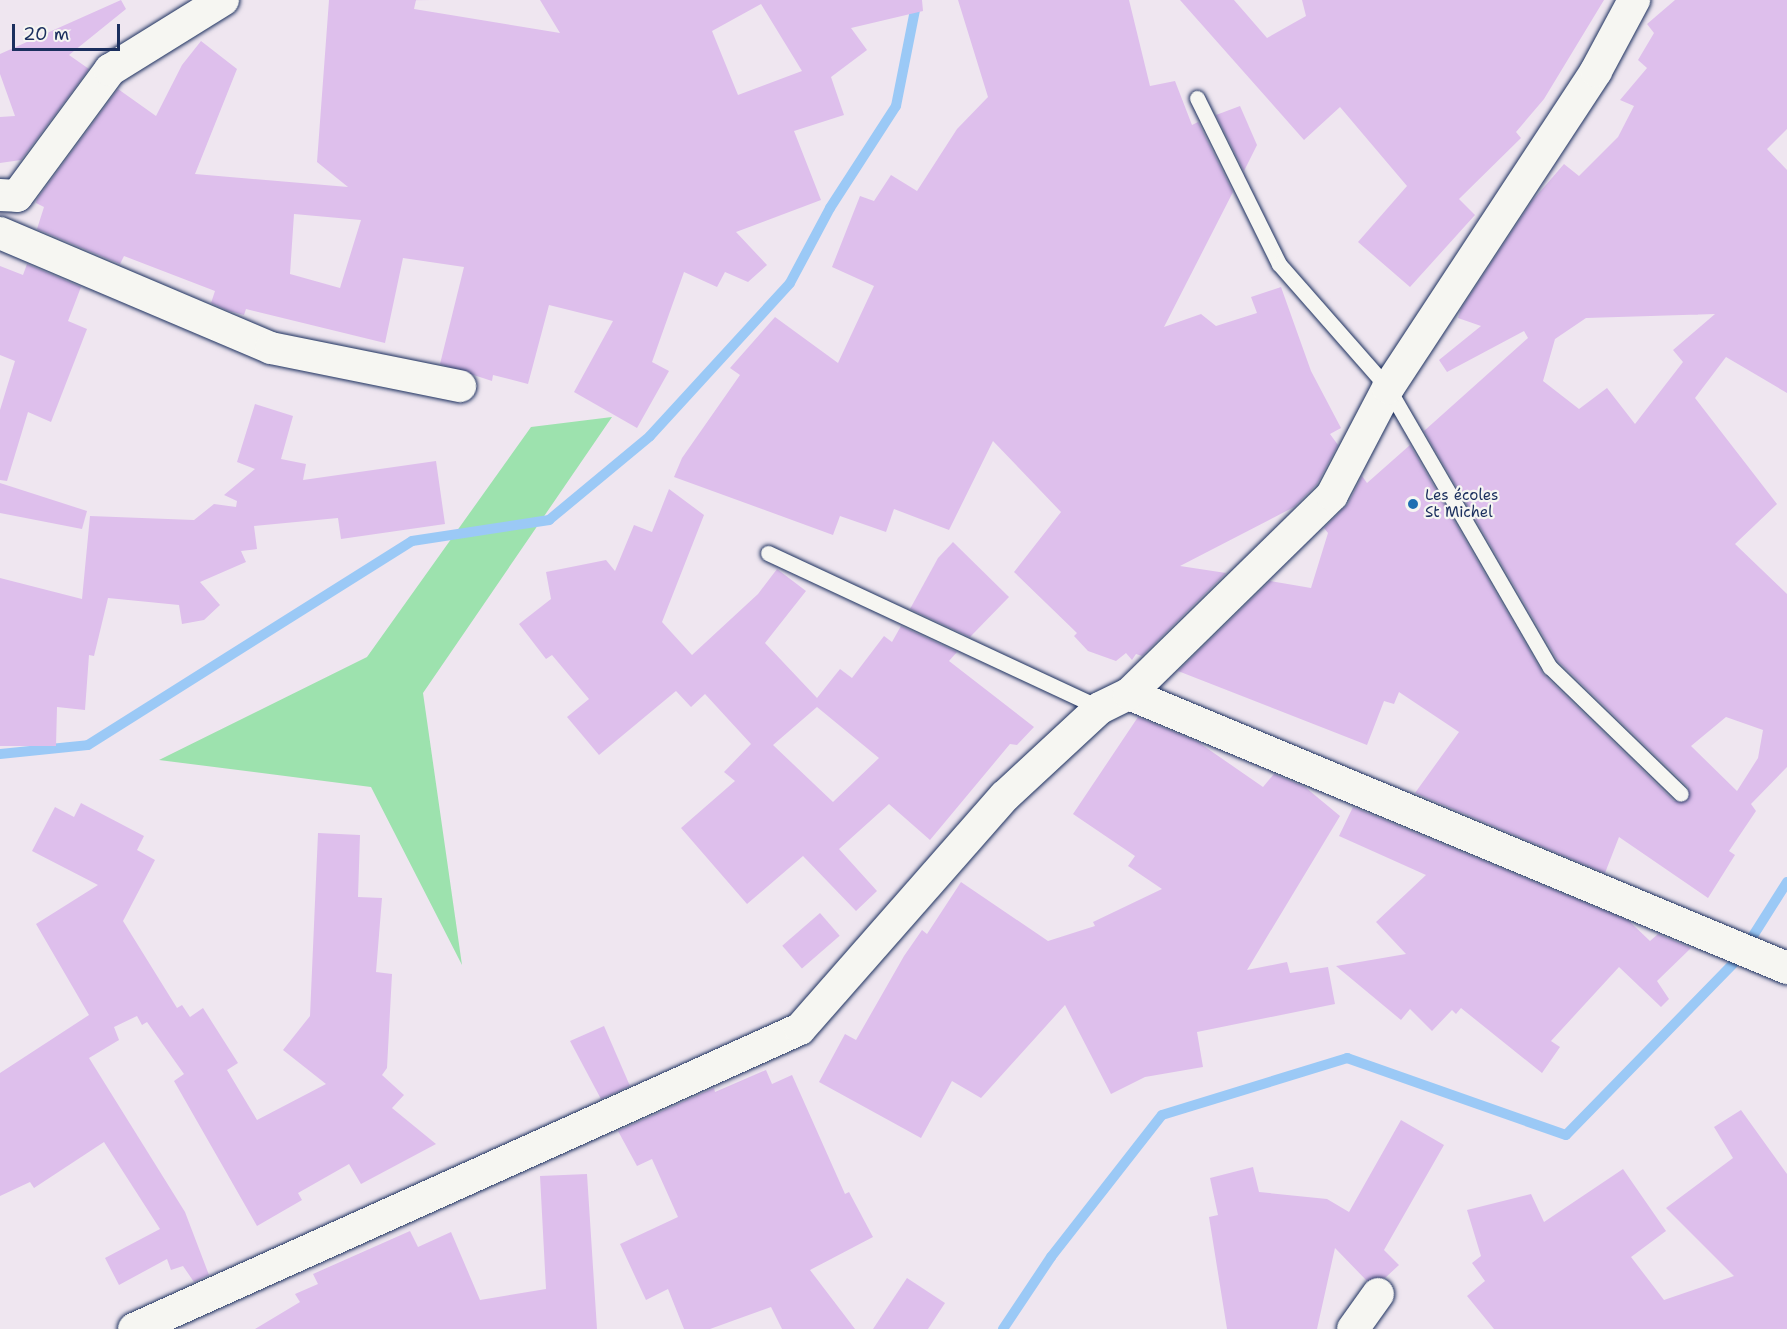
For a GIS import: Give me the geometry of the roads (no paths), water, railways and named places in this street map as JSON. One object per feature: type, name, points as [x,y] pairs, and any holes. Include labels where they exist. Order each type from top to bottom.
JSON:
[{"type":"street","points":[[0,195],[17,196],[110,70],[223,0]]},
{"type":"street","points":[[134,1329],[800,1029],[1005,796],[1100,708],[1129,694],[1332,495],[1388,388],[1596,71],[1634,0]]},
{"type":"street","points":[[0,233],[271,348],[460,386]]},
{"type":"street","points":[[1129,694],[1787,968]]},
{"type":"street","points":[[1353,1329],[1378,1294]]},
{"type":"lane","points":[[1197,98],[1279,264],[1388,388],[1550,668],[1680,794]]},
{"type":"lane","points":[[768,553],[1100,708]]},
{"type":"waterway","points":[[0,754],[88,745],[412,541],[549,520],[650,436],[790,283],[830,208],[896,106],[917,0]]},
{"type":"waterway","points":[[1003,1329],[1051,1257],[1162,1115],[1347,1058],[1566,1135],[1739,958],[1787,882]]},
{"type":"place","name":"Les écoles St Michel","points":[[1413,504]]}]
